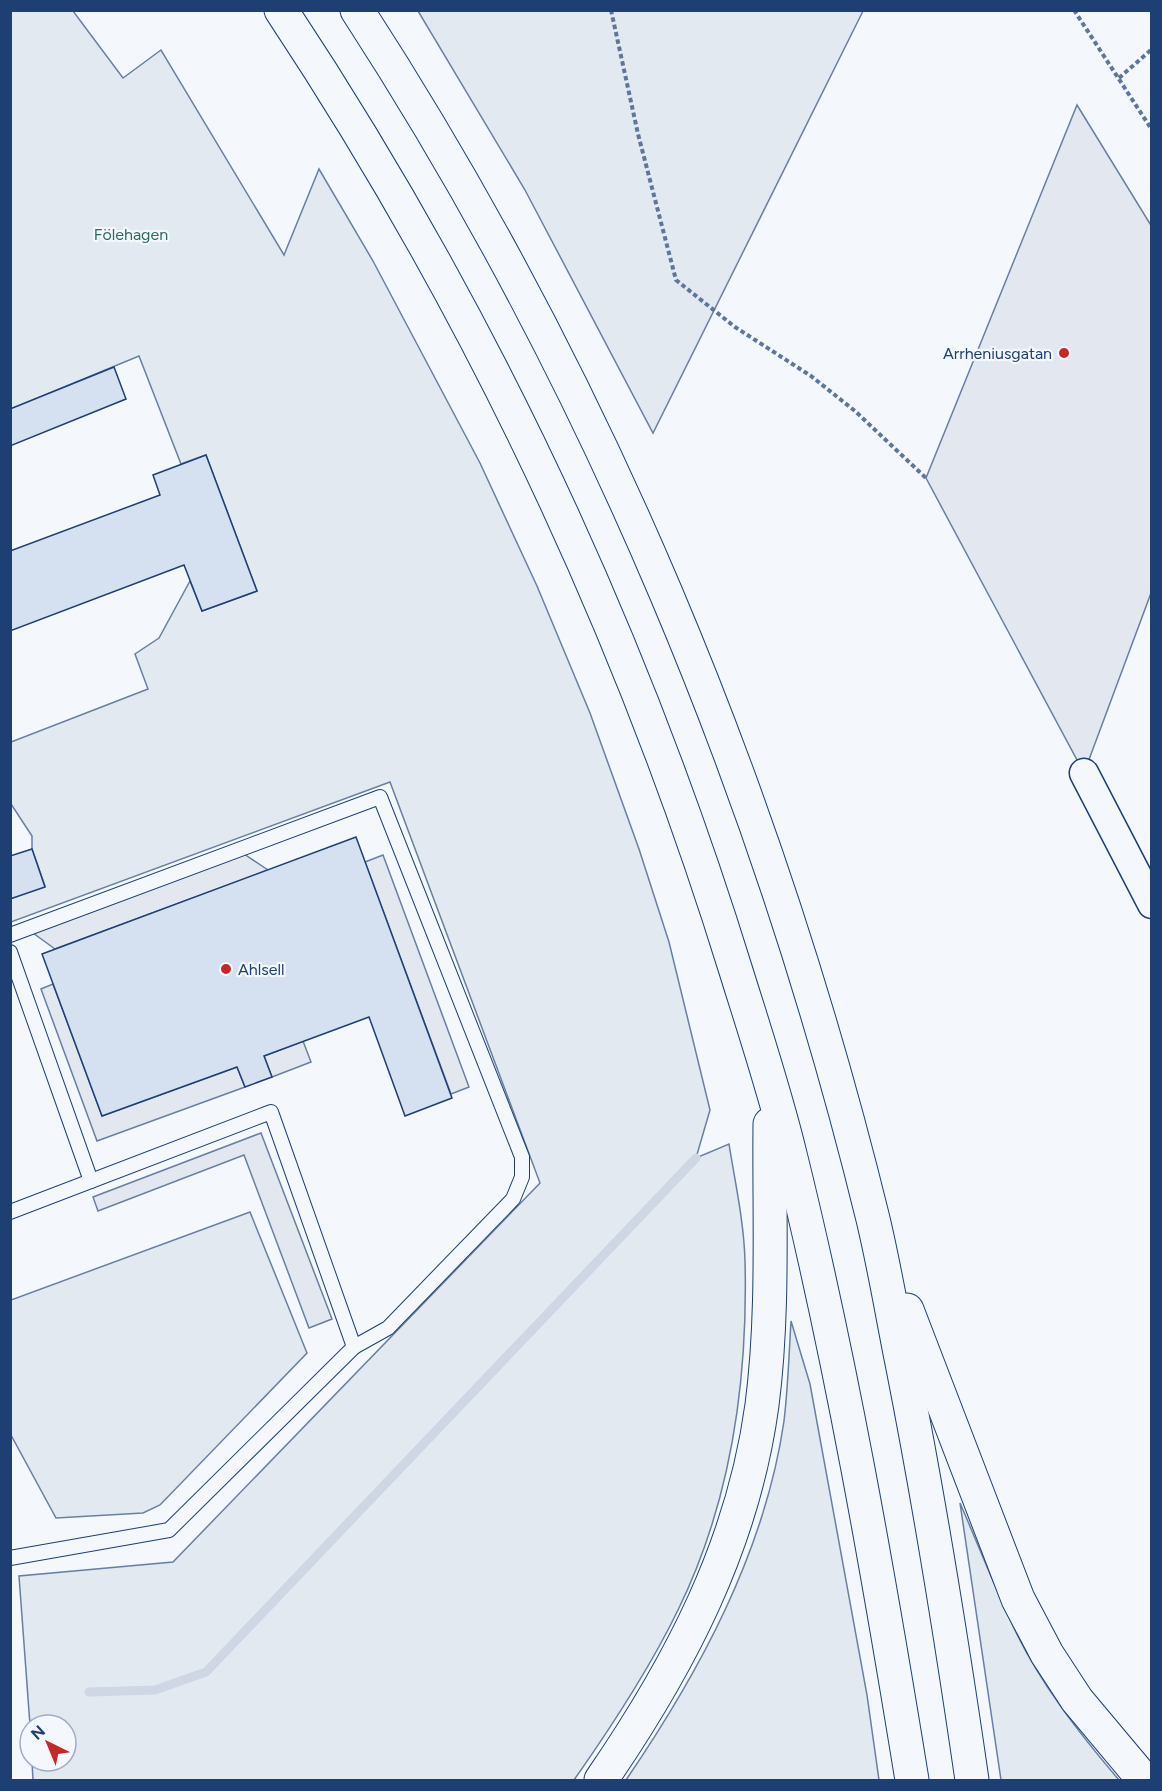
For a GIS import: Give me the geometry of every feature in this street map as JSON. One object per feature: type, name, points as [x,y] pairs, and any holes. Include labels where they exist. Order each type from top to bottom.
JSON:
[{"type":"highway","points":[[281,10],[338,96],[418,232],[495,374],[562,513],[645,706],[701,857],[791,1155],[844,1399],[912,1780]]},
{"type":"highway","points":[[357,10],[476,202],[550,342],[620,484],[708,689],[756,822],[804,971],[874,1225],[927,1487],[972,1780]]},
{"type":"highway","points":[[601,1780],[674,1666],[704,1607],[727,1547],[746,1482],[762,1405],[768,1322],[771,1083]]},
{"type":"highway","points":[[874,1225],[1018,1599],[1047,1654],[1077,1700],[1144,1780]]},
{"type":"street","points":[[1084,773],[1152,904]]},
{"type":"lane","points":[[10,935],[380,797],[522,1157],[522,1177],[513,1199],[388,1328],[354,1347],[169,1530],[10,1558]]},
{"type":"lane","points":[[10,952],[91,1181]]},
{"type":"lane","points":[[10,1212],[271,1112],[354,1347]]},
{"type":"path","points":[[611,10],[638,134],[676,280],[735,327],[811,376],[855,411],[927,478]]},
{"type":"path","points":[[1074,10],[1152,130]]},
{"type":"path","points":[[1119,78],[1152,49]]},
{"type":"green space","name":"Fölehagen","points":[[11,11],[73,11],[123,78],[161,50],[284,255],[319,169],[373,261],[480,463],[537,586],[590,713],[639,849],[669,942],[710,1110],[696,1158],[729,1144],[744,1246],[745,1306],[739,1395],[732,1440],[711,1527],[696,1569],[667,1632],[642,1676],[574,1780],[33,1780],[33,1773],[78,1773],[78,1713],[29,1713],[19,1576],[173,1562],[540,1183],[390,782],[11,922],[10,899],[45,886],[32,849],[32,836],[11,804],[11,742],[148,689],[135,654],[159,638],[190,581],[202,611],[257,591],[206,455],[181,464],[139,356],[11,409]]},
{"type":"green space","points":[[418,11],[863,11],[653,433],[525,190]]},
{"type":"green space","points":[[250,1212],[307,1353],[160,1505],[143,1513],[56,1518],[11,1435],[11,1300]]},
{"type":"green space","points":[[791,1321],[810,1384],[867,1695],[879,1780],[626,1780],[679,1697],[703,1654],[745,1564],[762,1517],[775,1470],[784,1421]]},
{"type":"green space","points":[[960,1503],[1023,1647],[1047,1687],[1119,1780],[1001,1780]]},
{"type":"shaded area","name":"Arrheniusgatan","points":[[1077,105],[1152,227],[1151,593],[1084,773],[926,478]]},
{"type":"shaded area","points":[[244,854],[268,870],[55,949],[33,933]]},
{"type":"shaded area","points":[[383,855],[469,1087],[451,1094],[365,862]]},
{"type":"shaded area","points":[[53,984],[102,1116],[237,1067],[245,1087],[97,1141],[41,989]]},
{"type":"shaded area","points":[[303,1041],[311,1062],[272,1077],[264,1056]]},
{"type":"shaded area","points":[[261,1133],[332,1319],[309,1328],[244,1155],[98,1211],[93,1197]]},
{"type":"building","points":[[114,367],[126,399],[10,446],[10,409]]},
{"type":"building","points":[[206,455],[257,591],[202,611],[184,565],[10,631],[10,551],[160,495],[153,475]]},
{"type":"building","name":"Ahlsell","points":[[356,837],[452,1098],[405,1116],[369,1017],[264,1056],[272,1077],[245,1087],[237,1067],[102,1116],[42,954]]},
{"type":"building","points":[[32,849],[45,887],[10,899],[10,856]]},
{"type":"waterway","points":[[89,1692],[155,1690],[206,1672],[696,1158]]},
{"type":"place","name":"Arrheniusgatan","points":[[1064,353]]},
{"type":"place","name":"Ahlsell","points":[[226,969]]}]
